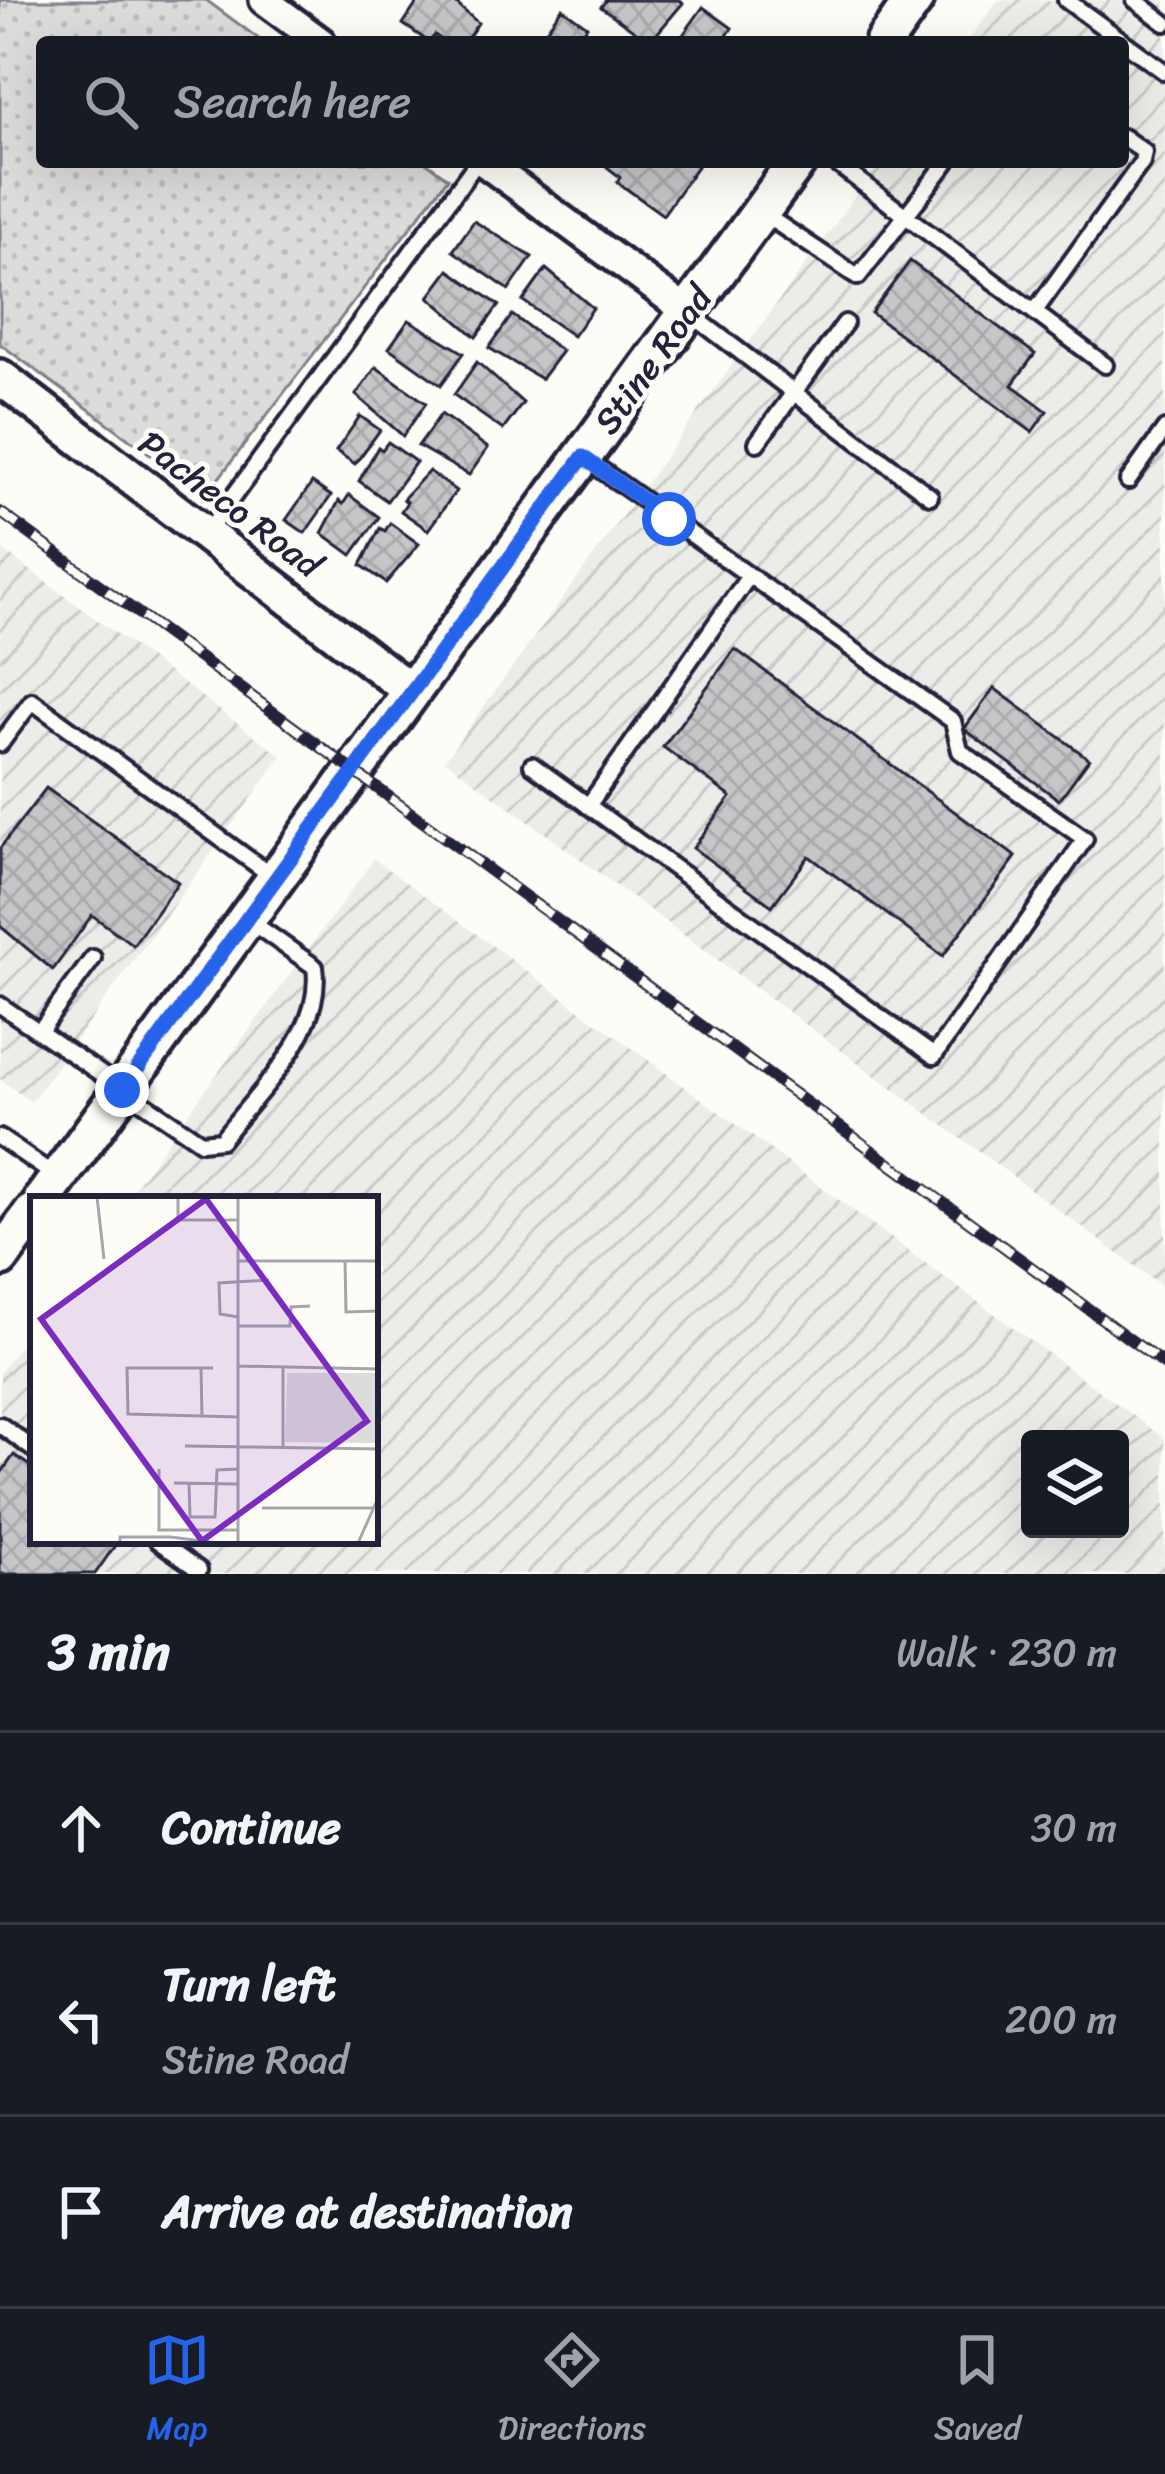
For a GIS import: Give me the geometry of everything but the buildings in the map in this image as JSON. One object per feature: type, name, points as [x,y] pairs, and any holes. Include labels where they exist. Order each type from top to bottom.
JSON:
[{"type":"main road","points":[[888,36],[914,0]]},
{"type":"main road","name":"Stine Road","points":[[51,1189],[793,168]]},
{"type":"main road","points":[[0,1258],[30,1217]]},
{"type":"street","points":[[264,0],[313,36]]},
{"type":"street","points":[[489,168],[688,312]]},
{"type":"street","name":"Pacheco Road","points":[[0,377],[412,692]]},
{"type":"lane","points":[[1066,0],[1116,36]]},
{"type":"lane","points":[[1135,0],[1165,23]]},
{"type":"lane","points":[[1129,46],[1165,72]]},
{"type":"lane","points":[[1034,311],[1142,162],[1144,152],[1129,141]]},
{"type":"lane","points":[[206,534],[477,168]]},
{"type":"lane","points":[[842,168],[1105,365]]},
{"type":"lane","points":[[761,212],[858,278],[942,168]]},
{"type":"lane","points":[[688,312],[930,496]]},
{"type":"lane","points":[[757,443],[845,323]]},
{"type":"lane","points":[[1127,481],[1165,429]]},
{"type":"lane","points":[[532,765],[934,1057],[1085,839],[960,751],[952,721],[583,457]]},
{"type":"lane","points":[[588,806],[749,576]]},
{"type":"lane","points":[[0,744],[32,701],[276,880]]},
{"type":"lane","points":[[0,1005],[201,1142],[220,1140],[310,1022],[319,995],[315,968],[247,919]]},
{"type":"lane","points":[[39,1032],[93,958]]},
{"type":"lane","points":[[0,1138],[51,1189]]},
{"type":"lane","points":[[0,1425],[30,1447]]},
{"type":"lane","points":[[162,1544],[199,1570],[196,1574]]},
{"type":"shaded area","points":[[0,0],[206,0],[255,36],[36,36],[36,168],[434,168],[448,178],[206,495],[0,344]]},
{"type":"shaded area","points":[[998,0],[1165,0],[1165,1288],[445,760],[876,168],[1129,168],[1129,36],[971,36]]},
{"type":"shaded area","points":[[0,548],[282,756],[31,1102],[0,1079]]},
{"type":"shaded area","points":[[374,859],[1165,1439],[1165,1574],[0,1574],[0,1372],[30,1331],[30,1544],[378,1544],[378,1196],[128,1196]]},
{"type":"railway","points":[[0,512],[1165,1365]]},
{"type":"route","points":[[122,1090],[583,457],[669,519]]}]
